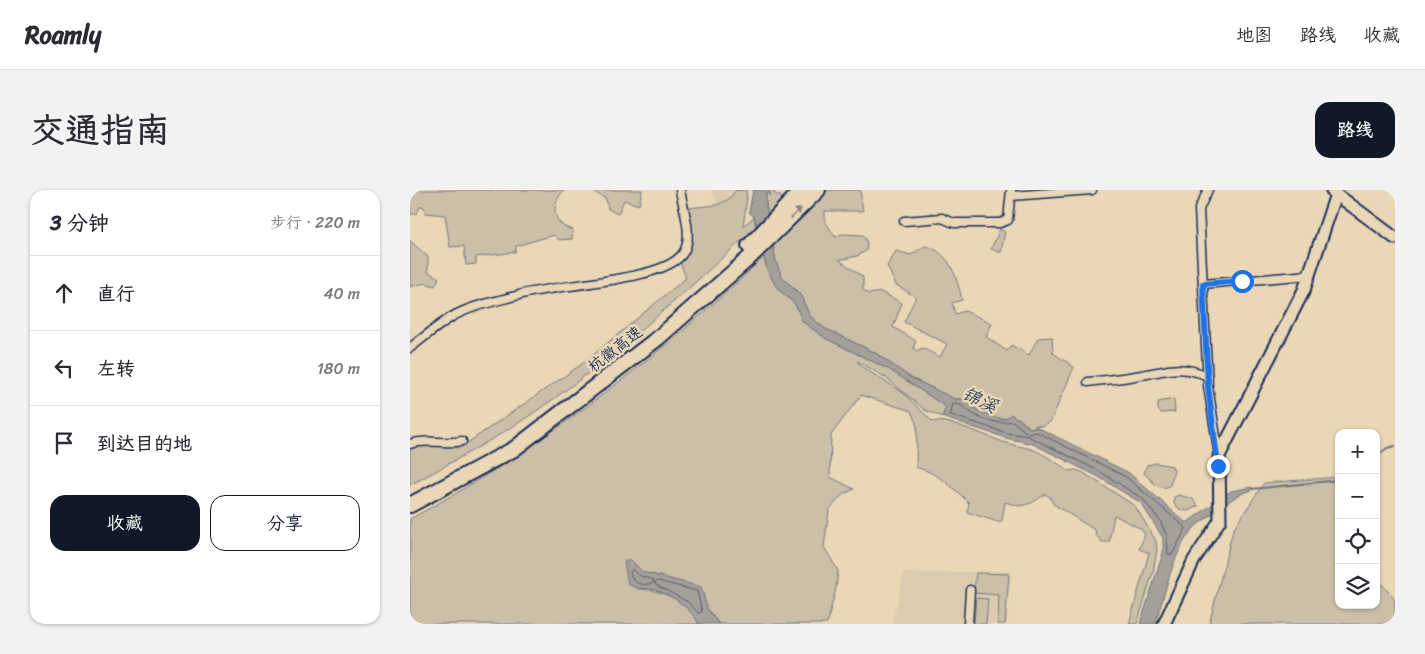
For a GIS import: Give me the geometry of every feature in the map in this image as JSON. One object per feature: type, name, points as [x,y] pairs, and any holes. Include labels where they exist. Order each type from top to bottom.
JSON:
[{"type":"highway","name":"杭徽高速","points":[[410,496],[512,443],[652,334],[746,255],[802,190]]},
{"type":"highway","name":"杭徽高速","points":[[410,505],[514,449],[658,338],[818,190]]},
{"type":"street","points":[[410,348],[451,317],[471,310],[522,294],[649,273],[677,260],[683,254],[688,238],[680,190]]},
{"type":"street","points":[[904,221],[942,218],[954,223],[1000,223],[1008,220],[1011,193],[1092,190]]},
{"type":"street","points":[[1164,624],[1194,560],[1216,527],[1221,513],[1219,456],[1208,376],[1203,284],[1200,209],[1208,190]]},
{"type":"street","points":[[1219,456],[1275,350],[1310,275],[1334,192],[1395,238]]},
{"type":"street","points":[[1203,284],[1310,275]]},
{"type":"street","points":[[1088,382],[1137,376],[1172,368],[1186,368],[1208,376]]},
{"type":"street","points":[[410,444],[425,440],[449,444],[462,441]]},
{"type":"street","points":[[968,624],[970,590]]},
{"type":"shaded area","points":[[410,190],[564,190],[557,202],[555,214],[561,224],[573,230],[572,239],[559,240],[554,235],[516,246],[515,252],[476,257],[476,264],[466,265],[464,246],[450,247],[445,215],[426,213],[424,207],[421,206],[416,214],[410,214]]},
{"type":"shaded area","points":[[591,190],[642,190],[639,205],[624,200],[618,214],[608,209],[606,199]]},
{"type":"shaded area","points":[[712,190],[745,190],[717,205]]},
{"type":"shaded area","points":[[736,190],[746,190],[747,198],[743,226],[754,217],[756,227],[703,276],[621,347],[535,412],[504,432],[410,485],[410,448],[425,445],[460,448],[582,364],[686,278],[680,262],[688,249],[691,236],[687,208],[717,205],[729,199]]},
{"type":"shaded area","points":[[769,190],[773,190],[776,195],[780,195],[794,225],[826,190],[860,190],[863,211],[825,211],[825,221],[835,237],[842,234],[863,235],[867,243],[866,251],[857,256],[839,260],[863,277],[863,290],[869,294],[881,292],[902,303],[893,327],[916,341],[913,348],[917,351],[922,348],[940,357],[947,344],[904,322],[916,297],[896,285],[887,266],[896,251],[911,255],[925,246],[941,253],[955,275],[962,300],[952,303],[955,314],[965,311],[992,323],[986,337],[1007,351],[1011,345],[1029,355],[1038,338],[1052,337],[1053,353],[1074,367],[1051,421],[1043,426],[1035,425],[1037,427],[1030,428],[1019,418],[997,418],[973,408],[962,399],[955,399],[911,378],[874,352],[824,328],[810,316],[799,293],[782,277],[776,262],[766,205],[766,191],[770,195]]},
{"type":"shaded area","points":[[1000,229],[1005,232],[1001,252],[998,252],[991,249]]},
{"type":"shaded area","points":[[410,241],[428,257],[428,272],[439,278],[435,286],[425,283],[410,287]]},
{"type":"shaded area","points":[[764,257],[767,269],[777,288],[795,304],[803,322],[825,338],[890,370],[947,407],[942,417],[925,410],[885,377],[857,361],[862,367],[902,392],[933,422],[949,423],[1002,442],[1038,452],[1068,471],[1076,470],[1082,472],[1135,506],[1156,541],[1157,550],[1153,572],[1137,624],[1129,624],[1149,553],[1139,549],[1145,535],[1141,529],[1114,515],[1109,542],[1102,542],[1096,535],[1095,530],[1053,504],[1050,497],[1045,494],[1032,503],[1019,506],[1005,502],[1002,520],[998,522],[967,512],[969,503],[957,491],[945,481],[916,467],[917,426],[911,411],[861,395],[831,435],[830,477],[854,489],[842,495],[829,510],[824,547],[838,571],[827,624],[719,624],[707,609],[701,587],[642,572],[637,589],[655,591],[673,598],[688,609],[699,624],[410,624],[410,519],[504,464],[596,400],[683,330]]},
{"type":"shaded area","points":[[1174,399],[1175,412],[1161,413],[1158,410],[1158,402]]},
{"type":"shaded area","points":[[1156,463],[1172,466],[1174,471],[1170,485],[1165,488],[1157,486],[1144,473],[1147,465]]},
{"type":"shaded area","points":[[1335,477],[1335,609],[1380,609],[1380,582],[1395,600],[1395,624],[1209,624],[1233,530],[1264,483]]},
{"type":"shaded area","points":[[1179,495],[1193,499],[1198,506],[1188,511],[1181,510],[1174,504],[1174,497]]},
{"type":"shaded area","points":[[1011,571],[1007,624],[892,624],[904,573]]},
{"type":"shaded area","points":[[976,573],[1009,574],[1005,624],[998,624],[999,595],[974,593]]},
{"type":"shaded area","points":[[976,598],[988,599],[986,624],[974,624]]},
{"type":"water","points":[[753,190],[769,190],[770,196],[766,192],[766,205],[776,262],[782,277],[801,296],[810,316],[824,328],[874,352],[911,378],[955,399],[962,399],[968,402],[973,408],[997,418],[1004,419],[1011,414],[1030,428],[1037,427],[1129,473],[1185,522],[1188,522],[1231,491],[1252,487],[1252,490],[1233,499],[1199,523],[1187,537],[1180,548],[1170,573],[1155,624],[1140,624],[1163,553],[1163,538],[1141,503],[1097,476],[1033,444],[1006,438],[942,417],[946,407],[890,370],[825,338],[803,322],[795,304],[777,288],[767,269],[754,217],[749,212]]},
{"type":"water","points":[[631,560],[643,572],[701,587],[707,609],[719,624],[699,624],[691,612],[665,593],[637,588],[628,584],[624,562]]},
{"type":"waterway","points":[[1380,454],[1387,448],[1395,446]]},
{"type":"waterway","points":[[1252,489],[1335,480]]},
{"type":"route","points":[[1218,466],[1219,456],[1208,386],[1203,284],[1242,281]]},
{"type":"water label","name":"锦溪","points":[[980,400]]}]
